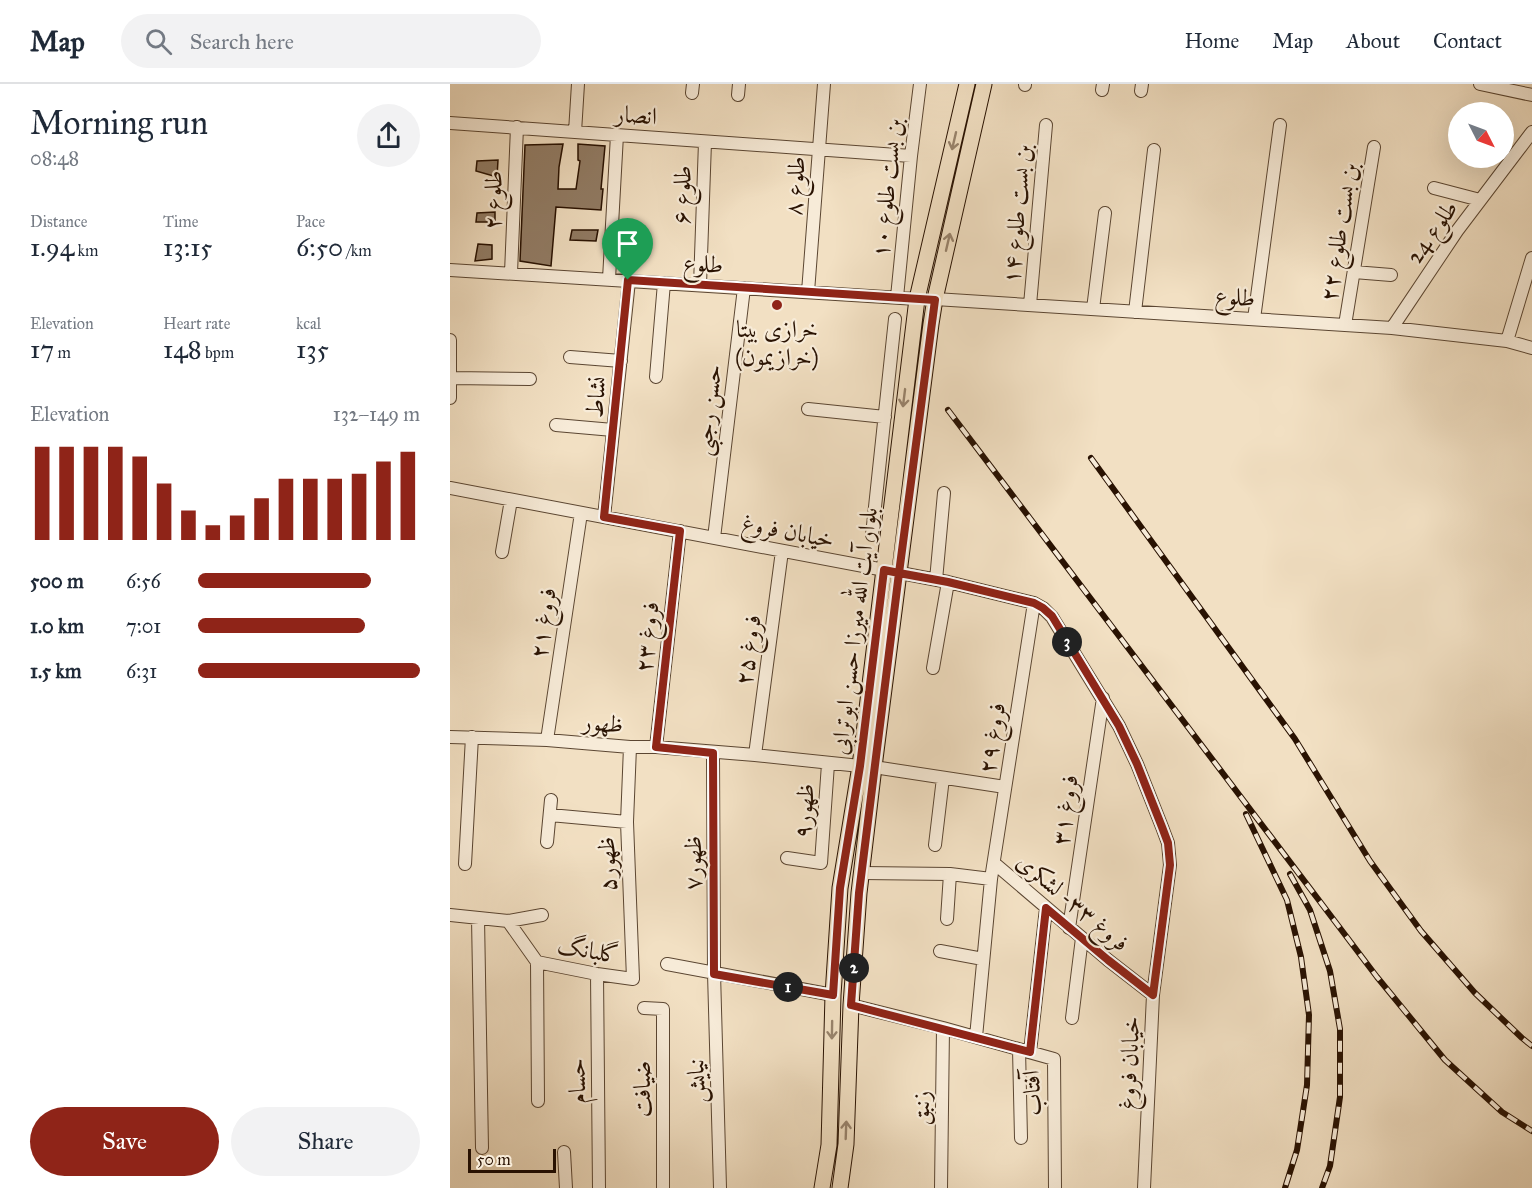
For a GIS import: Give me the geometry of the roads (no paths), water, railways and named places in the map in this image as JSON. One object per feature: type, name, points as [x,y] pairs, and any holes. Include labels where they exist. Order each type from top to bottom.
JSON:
[{"type":"main road","name":"بلوار آیت الله میرزا حسن ابوترابی","points":[[892,572],[893,500],[917,298],[967,84]]},
{"type":"main road","name":"بلوار آیت الله میرزا حسن ابوترابی","points":[[840,1188],[846,1144],[851,1005],[862,873],[867,767],[892,572],[935,300],[984,84]]},
{"type":"main road","points":[[917,298],[935,300]]},
{"type":"main road","name":"بلوار آیت الله میرزا حسن ابوترابی","points":[[822,1188],[829,1145],[833,995],[840,888],[867,767]]},
{"type":"street","points":[[575,132],[578,84]]},
{"type":"street","name":"طلوع ۸","points":[[808,292],[824,84]]},
{"type":"street","name":"بن بست طلوع ۱۰","points":[[897,297],[920,84]]},
{"type":"street","points":[[1480,84],[1529,91]]},
{"type":"street","name":"انصار","points":[[450,123],[911,156]]},
{"type":"street","name":"بن بست طلوع ۱۴","points":[[1030,305],[1046,125]]},
{"type":"street","points":[[1254,319],[1280,125]]},
{"type":"street","name":"طلوع ۲","points":[[511,273],[517,128]]},
{"type":"street","name":"طلوع 24","points":[[1392,328],[1457,231],[1532,132]]},
{"type":"street","points":[[609,279],[617,135]]},
{"type":"street","name":"طلوع ۶","points":[[700,285],[705,141]]},
{"type":"street","name":"بن بست طلوع ۲۲","points":[[1345,325],[1374,147]]},
{"type":"street","points":[[1135,312],[1154,150]]},
{"type":"street","points":[[1434,188],[1480,200]]},
{"type":"street","points":[[1093,309],[1106,213]]},
{"type":"street","points":[[1507,341],[1532,258]]},
{"type":"street","name":"طلوع","points":[[450,270],[917,298]]},
{"type":"street","points":[[1354,273],[1391,275]]},
{"type":"street","name":"نشاط","points":[[604,517],[628,280]]},
{"type":"street","points":[[656,376],[664,283]]},
{"type":"street","name":"حسن رجبی","points":[[714,538],[744,288]]},
{"type":"street","name":"طلوع","points":[[935,300],[1392,328],[1507,341],[1532,348]]},
{"type":"street","points":[[872,535],[895,319]]},
{"type":"street","points":[[450,340],[450,398]]},
{"type":"street","points":[[892,355],[909,357]]},
{"type":"street","points":[[570,357],[621,361]]},
{"type":"street","points":[[451,378],[530,379]]},
{"type":"street","points":[[808,409],[885,417]]},
{"type":"street","points":[[556,425],[613,430]]},
{"type":"street","name":"خیابان فروغ","points":[[450,488],[942,581],[1034,603],[1052,616],[1119,726],[1137,764],[1168,843],[1170,865],[1153,995],[1144,1188]]},
{"type":"street","points":[[933,668],[942,581],[944,493]]},
{"type":"street","points":[[876,498],[893,500]]},
{"type":"street","points":[[502,552],[511,500]]},
{"type":"street","name":"فروغ ۲۱","points":[[547,740],[581,513]]},
{"type":"street","name":"فروغ ۲۳","points":[[656,747],[680,531]]},
{"type":"street","name":"فروغ ۲۵","points":[[755,755],[782,551]]},
{"type":"street","name":"فروغ ۲۹","points":[[976,1037],[991,879],[1034,603]]},
{"type":"street","name":"فروغ ۳۱","points":[[1069,928],[1103,698]]},
{"type":"street","name":"ظهور","points":[[450,737],[547,740],[755,755],[867,767],[1005,787]]},
{"type":"street","points":[[465,864],[472,737]]},
{"type":"street","name":"ظهور۵","points":[[630,747],[627,822],[633,979]]},
{"type":"street","name":"ظهور۷","points":[[713,753],[714,974]]},
{"type":"street","name":"ظهور۹","points":[[787,858],[821,862],[828,764]]},
{"type":"street","points":[[935,844],[943,778]]},
{"type":"street","points":[[547,842],[551,800]]},
{"type":"street","points":[[550,815],[627,822]]},
{"type":"street","name":"فروغ ۳۳- لشکری","points":[[994,863],[1069,928],[1153,995]]},
{"type":"street","points":[[862,873],[950,874],[991,879]]},
{"type":"street","points":[[947,919],[950,874]]},
{"type":"street","points":[[1021,1138],[1025,1051],[1046,908]]},
{"type":"street","points":[[450,915],[508,921],[542,915]]},
{"type":"street","points":[[478,918],[482,1148]]},
{"type":"street","name":"گلبانگ","points":[[508,921],[537,962],[633,979]]},
{"type":"street","points":[[1072,1018],[1082,938]]},
{"type":"street","points":[[940,951],[983,959]]},
{"type":"street","points":[[537,962],[538,1101]]},
{"type":"street","points":[[667,964],[833,995]]},
{"type":"street","name":"حسام","points":[[597,974],[599,1188]]},
{"type":"street","name":"نيايش","points":[[714,974],[720,1188]]},
{"type":"street","name":"آفتاب","points":[[851,1005],[1054,1059],[1055,1188]]},
{"type":"street","name":"ضیافت","points":[[644,1008],[663,1009],[663,1188]]},
{"type":"street","name":"زنبق","points":[[941,1188],[943,1028]]},
{"type":"street","points":[[564,1152],[566,1188]]},
{"type":"railway","points":[[948,410],[1377,977],[1445,1060],[1502,1112],[1532,1131]]},
{"type":"railway","points":[[1091,458],[1295,739],[1370,861],[1421,931],[1475,993],[1532,1046]]},
{"type":"railway","points":[[1246,814],[1287,900],[1301,957],[1309,1015],[1307,1085],[1297,1150],[1285,1188]]},
{"type":"railway","points":[[1290,874],[1310,910],[1330,971],[1340,1029],[1340,1097],[1330,1166],[1322,1188]]},
{"type":"place","name":"خرازی بیتا (خرازیمون)","points":[[777,305]]}]
